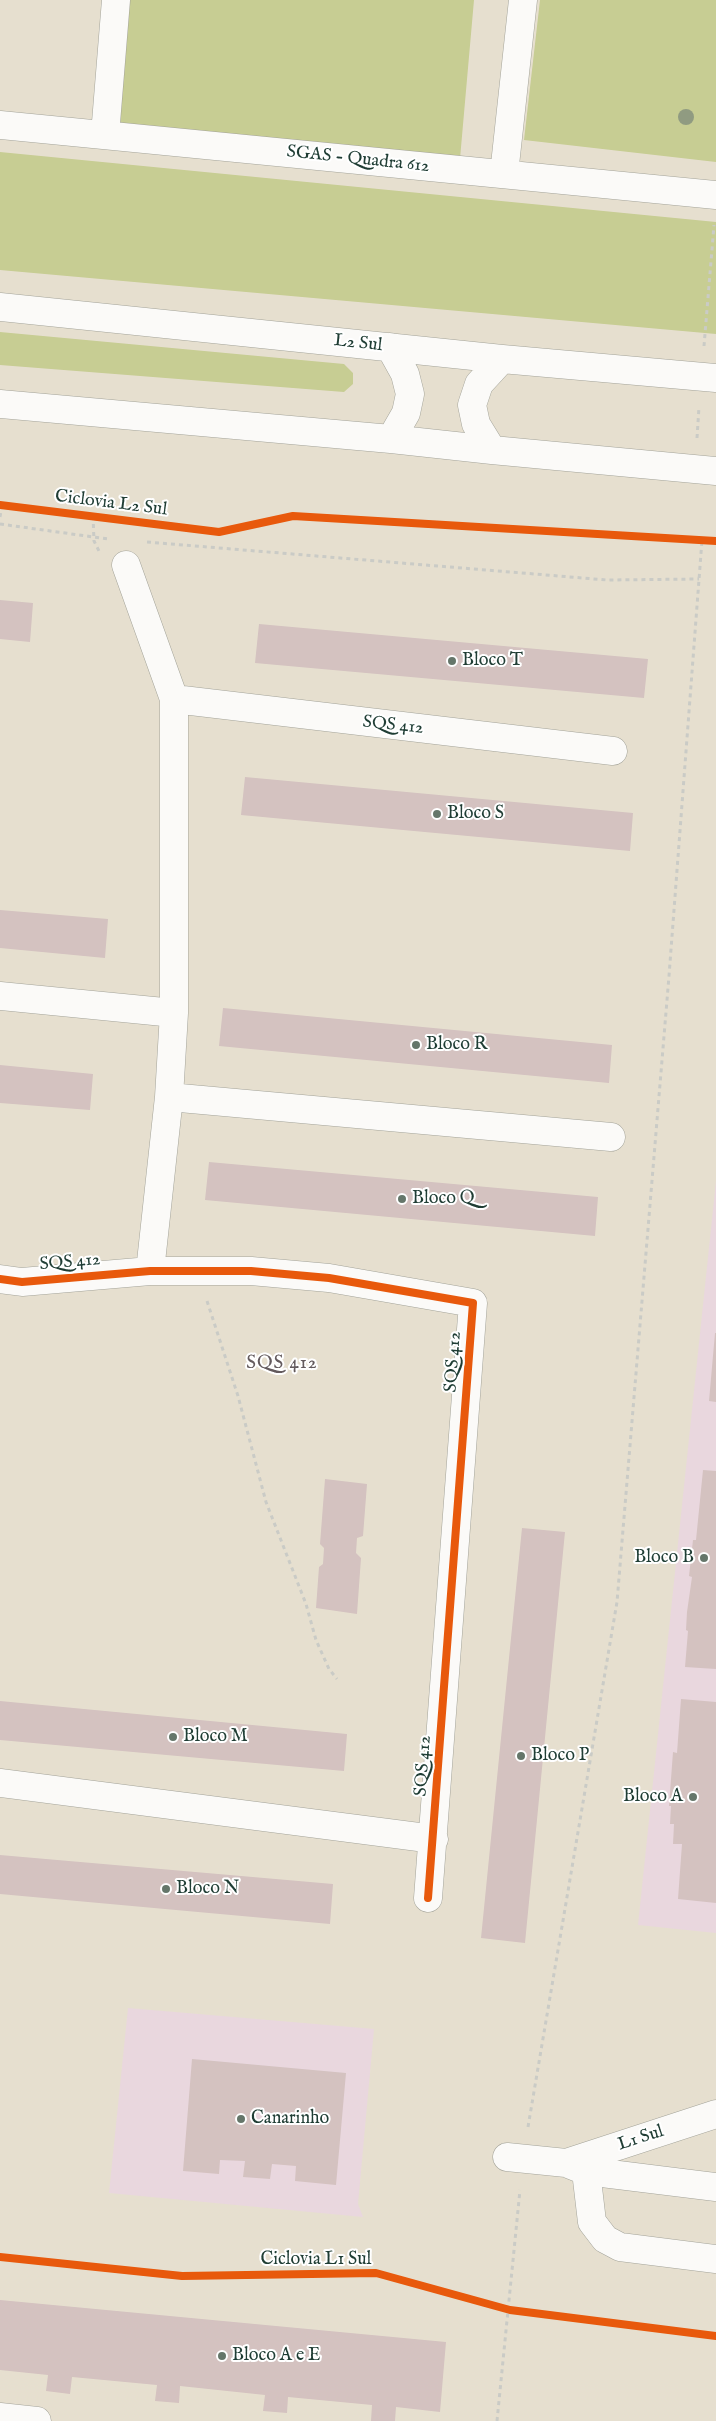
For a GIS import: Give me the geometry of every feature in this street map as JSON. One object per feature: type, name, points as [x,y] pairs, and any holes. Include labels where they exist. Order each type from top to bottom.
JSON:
[{"type":"street","points":[[105,135],[116,0]]},
{"type":"street","points":[[504,174],[523,0]]},
{"type":"street","name":"SGAS - Quadra 612","points":[[0,125],[716,195]]},
{"type":"street","name":"L2 Sul","points":[[0,307],[502,359],[709,378]]},
{"type":"street","points":[[390,347],[405,374],[410,394],[406,413],[391,439]]},
{"type":"street","points":[[492,450],[476,424],[472,405],[480,384],[502,359]]},
{"type":"street","points":[[0,404],[391,439],[706,470]]},
{"type":"street","points":[[126,565],[174,699],[174,1013],[169,1097],[150,1271]]},
{"type":"street","name":"SQS 412","points":[[174,699],[613,750]]},
{"type":"street","points":[[0,996],[174,1013]]},
{"type":"street","points":[[169,1097],[612,1137]]},
{"type":"street","name":"SQS 412","points":[[0,1279],[22,1282],[150,1271],[251,1271],[329,1278],[474,1303],[428,1898]]},
{"type":"street","points":[[0,1783],[434,1839]]},
{"type":"street","name":"L1 Sul","points":[[576,2167],[716,2114]]},
{"type":"street","name":"L1 Sul","points":[[515,2159],[716,2188]]},
{"type":"street","points":[[576,2167],[592,2222],[604,2239],[620,2248],[716,2259]]},
{"type":"street","points":[[0,2417],[37,2421]]},
{"type":"path","points":[[706,470],[714,224]]},
{"type":"path","points":[[0,516],[1,505],[10,507]]},
{"type":"path","points":[[0,524],[113,539]]},
{"type":"path","points":[[497,2421],[510,2310],[515,2159],[617,1602],[668,986],[702,540]]},
{"type":"path","points":[[141,541],[607,580],[699,579]]},
{"type":"path","points":[[199,1272],[215,1331],[238,1396],[266,1502],[306,1604],[316,1640],[329,1669],[338,1679]]},
{"type":"path","points":[[500,2307],[520,2311]]},
{"type":"shaded area","points":[[716,1181],[716,1933],[638,1925]]},
{"type":"shaded area","name":"Canarinho","points":[[128,2008],[374,2029],[358,2204],[363,2217],[109,2193]]},
{"type":"green space","points":[[120,0],[474,0],[459,170],[105,135]]},
{"type":"green space","points":[[540,0],[716,0],[716,162],[524,140]]},
{"type":"green space","points":[[0,152],[716,222],[716,334],[0,270]]},
{"type":"green space","points":[[0,332],[344,364],[353,373],[353,384],[344,392],[0,365]]},
{"type":"building","points":[[0,600],[33,603],[30,642],[0,639]]},
{"type":"building","name":"Bloco T","points":[[259,624],[648,659],[644,698],[255,663]]},
{"type":"building","name":"Bloco S","points":[[245,777],[633,813],[630,851],[241,815]]},
{"type":"building","points":[[0,910],[108,919],[105,958],[0,948]]},
{"type":"building","name":"Bloco R","points":[[223,1008],[612,1045],[609,1083],[219,1046]]},
{"type":"building","points":[[0,1065],[93,1074],[90,1110],[0,1103]]},
{"type":"building","name":"Bloco Q","points":[[209,1162],[598,1197],[595,1236],[205,1200]]},
{"type":"building","points":[[716,1333],[716,1402],[709,1401]]},
{"type":"building","name":"Bloco B","points":[[703,1470],[716,1471],[716,1669],[685,1667],[688,1631],[686,1630],[687,1612],[692,1577],[689,1576],[693,1540],[696,1540]]},
{"type":"building","points":[[325,1479],[367,1484],[363,1536],[357,1538],[356,1553],[361,1558],[357,1614],[316,1608],[319,1567],[323,1564],[324,1548],[320,1544]]},
{"type":"building","name":"Bloco P","points":[[522,1528],[565,1532],[525,1943],[481,1938]]},
{"type":"building","name":"Bloco A","points":[[681,1699],[716,1702],[716,1903],[678,1899],[682,1844],[673,1844],[674,1824],[670,1824],[671,1806],[669,1806],[673,1752],[677,1753]]},
{"type":"building","name":"Bloco M","points":[[0,1701],[347,1734],[344,1771],[0,1740]]},
{"type":"building","name":"Bloco N","points":[[0,1855],[333,1884],[330,1924],[0,1894]]},
{"type":"building","points":[[192,2059],[346,2073],[336,2185],[295,2181],[296,2166],[272,2164],[270,2179],[243,2177],[245,2161],[220,2160],[219,2174],[183,2171]],"holes":[[[260,2109],[268,2112],[269,2116],[266,2121],[260,2122],[256,2119],[256,2114]]]},
{"type":"building","name":"Bloco A e E","points":[[0,2300],[446,2342],[440,2412],[396,2407],[395,2421],[371,2421],[372,2405],[288,2397],[287,2413],[263,2411],[265,2395],[180,2386],[179,2403],[155,2401],[157,2385],[72,2377],[70,2394],[46,2391],[48,2375],[0,2370]]},
{"type":"cycle path","name":"Ciclovia L2 Sul","points":[[0,505],[219,532],[293,516],[716,541]]},
{"type":"cycle path","points":[[0,1279],[22,1282],[150,1271],[251,1271],[329,1278],[473,1303],[428,1898]]},
{"type":"cycle path","name":"Ciclovia L1 Sul","points":[[0,2257],[182,2276],[376,2273],[510,2310],[716,2336]]},
{"type":"place","name":"Bloco T","points":[[452,661]]},
{"type":"place","name":"Bloco S","points":[[437,814]]},
{"type":"place","name":"Bloco R","points":[[416,1045]]},
{"type":"place","name":"Bloco Q","points":[[402,1199]]},
{"type":"place","name":"Bloco B","points":[[704,1558]]},
{"type":"place","name":"Bloco M","points":[[173,1737]]},
{"type":"place","name":"Bloco P","points":[[521,1756]]},
{"type":"place","name":"Bloco A","points":[[693,1797]]},
{"type":"place","name":"Bloco N","points":[[166,1889]]},
{"type":"place","name":"Canarinho","points":[[241,2119]]},
{"type":"place","name":"Bloco A e E","points":[[222,2356]]},
{"type":"district","name":"SQS 412","points":[[282,1364]]}]
